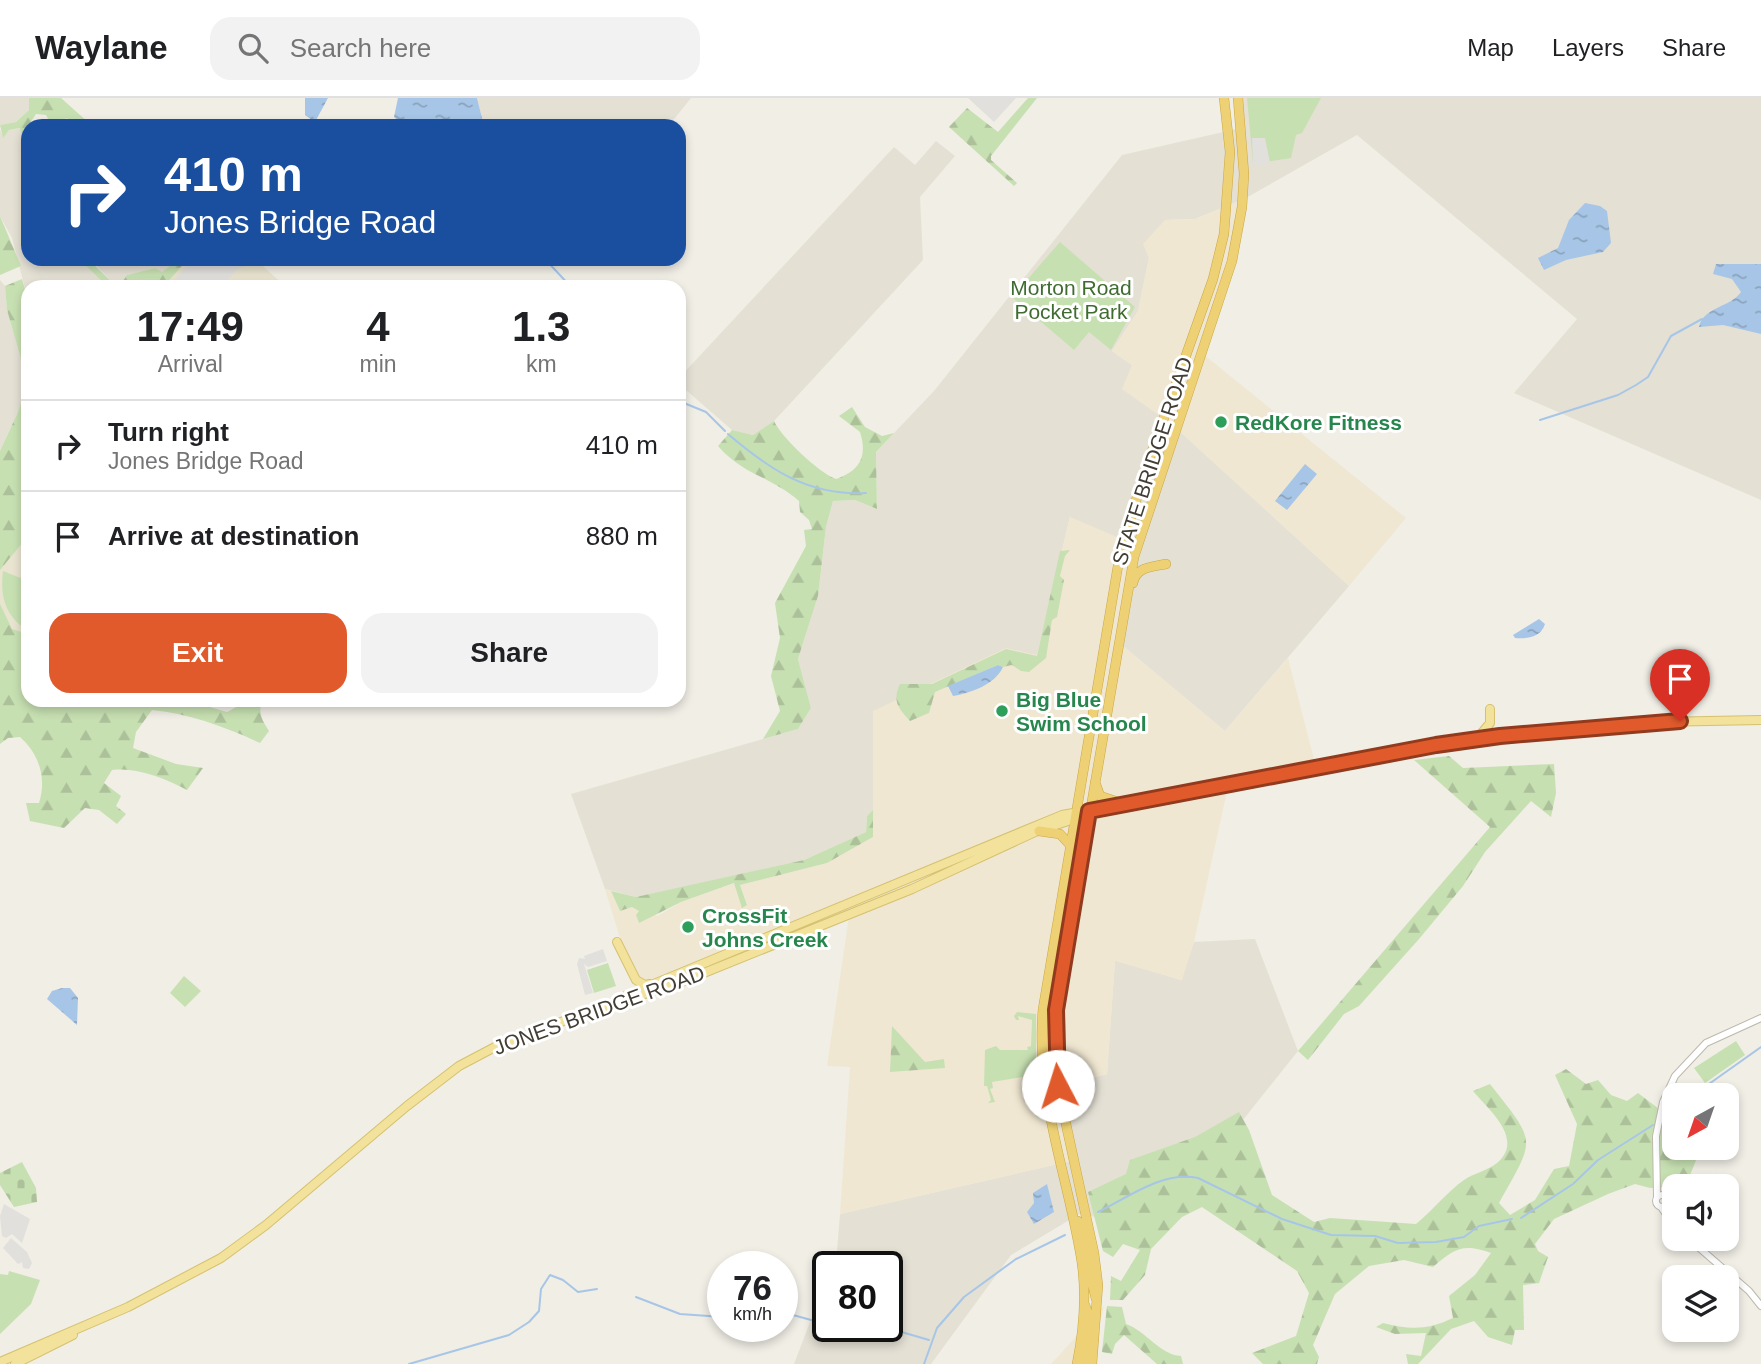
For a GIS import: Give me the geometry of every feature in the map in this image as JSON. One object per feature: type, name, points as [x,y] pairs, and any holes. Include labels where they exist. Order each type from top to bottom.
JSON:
[{"type":"highway","name":"STATE BRIDGE ROAD","points":[[1092,1364],[1098,1303],[1094,1253],[1056,1078],[1056,1010],[1134,557],[1232,261],[1242,207],[1244,174],[1238,98]]},
{"type":"highway","name":"STATE BRIDGE ROAD","points":[[1077,1364],[1084,1303],[1082,1260],[1042,1073],[1043,1009],[1120,554],[1143,474],[1213,279],[1224,234],[1230,152],[1221,99]]},
{"type":"highway","name":"STATE BRIDGE ROAD","points":[[1122,617],[1128,609],[1135,573],[1166,564]]},
{"type":"highway","points":[[1095,780],[1100,796],[1124,804]]},
{"type":"highway","points":[[1075,815],[1087,824]]},
{"type":"highway","points":[[1039,831],[1060,834],[1070,845]]},
{"type":"highway","points":[[1056,1010],[1051,998],[1057,963],[1057,918]]},
{"type":"highway","points":[[1043,1009],[1048,1022],[1049,1077],[1063,1116]]},
{"type":"highway","points":[[1068,1201],[1083,1233],[1091,1286],[1098,1303]]},
{"type":"highway","points":[[1084,1303],[1091,1323],[1084,1364]]},
{"type":"main road","points":[[1477,739],[1490,723],[1490,709]]},
{"type":"main road","points":[[950,867],[987,845],[1062,815],[1075,815],[1477,739],[1656,722],[1761,720]]},
{"type":"main road","points":[[950,867],[1068,821],[1075,815]]},
{"type":"main road","name":"JONES BRIDGE ROAD","points":[[0,1362],[162,1291],[250,1239],[407,1106],[459,1066],[495,1047],[674,985],[896,895],[950,867]]},
{"type":"main road","name":"JONES BRIDGE ROAD","points":[[622,1001],[634,993],[870,895],[950,867]]},
{"type":"main road","points":[[617,942],[641,984],[648,985],[684,970],[692,970]]},
{"type":"main road","name":"JONES BRIDGE ROAD","points":[[15,1364],[94,1322]]},
{"type":"street","points":[[1662,1199],[1656,1173],[1658,1121],[1675,1076],[1706,1043],[1761,1018]]},
{"type":"street","points":[[1661,1196],[1657,1203],[1662,1204]]},
{"type":"street","points":[[1703,1251],[1749,1291],[1761,1306]]},
{"type":"shaded area","points":[[0,98],[29,98],[29,110],[16,122],[0,125]]},
{"type":"shaded area","points":[[477,98],[691,98],[674,119],[482,119]]},
{"type":"shaded area","points":[[968,98],[1016,98],[994,122]]},
{"type":"shaded area","points":[[1234,98],[1761,98],[1761,500],[1514,393],[1577,319],[1357,135],[1244,199],[1195,219],[1165,220],[1149,258],[1138,311],[1112,351],[1132,365],[1174,426],[1349,586],[1225,731],[1117,641],[1070,517],[1037,655],[873,711],[873,810],[867,816],[866,832],[804,860],[681,888],[636,897],[605,889],[571,794],[798,729],[811,708],[798,659],[818,596],[826,527],[833,501],[855,500],[877,509],[876,452],[934,391],[1122,155],[1241,128]]},
{"type":"shaded area","points":[[21,128],[21,266],[86,266],[101,280],[23,280],[12,238],[0,216],[0,129],[3,137],[9,130]]},
{"type":"shaded area","points":[[1252,138],[1265,138],[1270,163],[1253,166]]},
{"type":"shaded area","points":[[936,141],[955,156],[920,197],[923,260],[774,421],[753,435],[732,430],[686,390],[686,370],[894,147],[915,165]]},
{"type":"shaded area","points":[[1244,199],[1239,237],[1203,354],[1406,518],[1349,586],[1174,426],[1122,389],[1132,365],[1112,351],[1138,311],[1149,258],[1143,244],[1165,220],[1195,219]]},
{"type":"shaded area","points":[[97,266],[170,266],[162,273],[155,268],[127,275],[124,280],[110,280]]},
{"type":"shaded area","points":[[176,266],[263,266],[278,280],[164,280]]},
{"type":"shaded area","points":[[187,266],[246,266],[237,269],[228,280],[174,280]]},
{"type":"shaded area","points":[[0,280],[5,286],[7,310],[21,359],[21,402],[0,451]]},
{"type":"shaded area","points":[[21,446],[21,693],[0,675],[0,472]]},
{"type":"shaded area","points":[[1070,517],[1138,546],[1117,641],[1225,731],[1288,658],[1317,771],[1227,791],[1194,942],[1182,980],[1115,961],[1107,1074],[1059,1086],[1071,1161],[840,1214],[850,1067],[827,1066],[849,916],[637,994],[605,889],[611,891],[620,910],[632,907],[658,916],[681,902],[735,883],[742,907],[747,904],[740,885],[827,863],[873,837],[873,711],[1006,648],[1037,655]]},
{"type":"shaded area","points":[[1255,939],[1298,1051],[1152,1234],[1081,1213],[1011,1255],[931,1364],[794,1364],[812,1317],[812,1342],[903,1342],[903,1251],[837,1251],[840,1214],[1071,1161],[1059,1086],[1107,1074],[1115,960],[1181,980],[1194,942]]},
{"type":"shaded area","points":[[603,949],[607,961],[588,967],[584,964],[593,993],[585,995],[577,964],[579,958],[585,959],[584,956]]},
{"type":"shaded area","points":[[4,1204],[30,1219],[22,1243],[12,1234],[6,1238],[2,1236],[0,1216]]},
{"type":"shaded area","points":[[11,1238],[27,1252],[32,1263],[29,1269],[23,1268],[22,1262],[18,1264],[3,1248]]},
{"type":"shaded area","points":[[1104,1306],[1090,1364],[1051,1364]]},
{"type":"green space","points":[[29,98],[61,98],[85,119],[48,119],[46,115],[36,114],[33,119],[21,119],[21,132],[20,128],[9,130],[3,138],[0,125],[16,122],[29,110]]},
{"type":"green space","points":[[1028,98],[1037,98],[991,156],[991,160],[1017,183],[1014,186],[949,127],[967,108],[998,132]]},
{"type":"green space","points":[[1247,98],[1321,98],[1302,133],[1296,135],[1291,158],[1253,164]]},
{"type":"green space","points":[[0,216],[21,266],[0,275]]},
{"type":"green space","name":"Morton Road Pocket Park","points":[[1060,242],[1135,307],[1111,350],[1089,332],[1074,350],[1012,297]]},
{"type":"green space","points":[[86,266],[95,266],[110,280],[101,280]]},
{"type":"green space","points":[[170,266],[182,266],[169,280],[124,280],[127,275],[155,268],[162,272]]},
{"type":"green space","points":[[22,279],[21,359],[7,310],[5,286]]},
{"type":"green space","points":[[21,402],[21,544],[0,570],[0,451]]},
{"type":"green space","points":[[852,407],[865,427],[882,436],[894,433],[876,452],[877,509],[855,500],[833,501],[826,527],[818,596],[798,659],[811,708],[798,729],[763,739],[780,711],[771,676],[780,638],[775,603],[806,546],[804,530],[812,529],[809,520],[800,512],[799,501],[778,486],[747,470],[718,446],[732,430],[753,435],[774,421],[801,454],[836,479],[851,472],[862,456],[860,432],[839,416]]},
{"type":"green space","points":[[1070,550],[1065,556],[1060,576],[1064,580],[1057,617],[1052,620],[1046,658],[1029,672],[1021,671],[1012,665],[998,665],[935,692],[929,713],[910,721],[896,700],[900,684],[932,684],[1006,649],[1037,656],[1060,551]]},
{"type":"green space","points":[[3,571],[21,578],[21,626],[9,611],[2,589]]},
{"type":"green space","points":[[0,604],[12,629],[21,632],[21,707],[208,707],[227,712],[236,707],[260,707],[261,716],[269,731],[260,743],[208,722],[152,710],[136,732],[133,748],[176,764],[203,768],[187,790],[150,774],[112,770],[104,783],[121,796],[116,806],[126,814],[117,824],[99,810],[85,808],[64,828],[30,821],[26,803],[39,803],[42,785],[40,767],[32,751],[20,737],[8,738],[0,744]]},
{"type":"green space","points":[[1449,756],[1463,768],[1554,764],[1556,793],[1551,817],[1531,801],[1485,852],[1463,886],[1419,939],[1359,1006],[1344,1014],[1308,1060],[1298,1051],[1490,827],[1414,760]]},
{"type":"green space","points":[[873,810],[873,837],[827,863],[740,885],[747,905],[742,908],[734,883],[681,902],[639,923],[636,915],[639,911],[632,907],[620,911],[611,891],[636,897],[804,860],[866,832],[867,816]]},
{"type":"green space","points":[[608,963],[616,986],[594,993],[587,970]]},
{"type":"green space","points":[[184,976],[201,991],[185,1007],[170,993]]},
{"type":"green space","points":[[1017,1012],[1036,1014],[1036,1069],[1042,1117],[1035,1116],[1038,1113],[1035,1101],[1031,1101],[1034,1098],[1029,1076],[992,1082],[993,1088],[990,1089],[995,1102],[988,1103],[991,1100],[987,1086],[984,1086],[985,1050],[996,1046],[1000,1050],[1028,1050],[1027,1047],[1031,1046],[1032,1020],[1018,1016],[1019,1020],[1016,1020],[1014,1016]]},
{"type":"green space","points":[[892,1026],[925,1062],[944,1059],[945,1068],[890,1072]]},
{"type":"green space","points":[[1736,1041],[1745,1055],[1705,1083],[1694,1068]]},
{"type":"green space","points":[[1566,1069],[1586,1084],[1598,1080],[1611,1095],[1627,1101],[1638,1093],[1662,1111],[1662,1160],[1696,1160],[1690,1174],[1662,1174],[1662,1188],[1635,1184],[1554,1219],[1535,1244],[1538,1251],[1548,1257],[1539,1283],[1523,1285],[1524,1330],[1515,1330],[1512,1345],[1488,1337],[1474,1321],[1451,1329],[1418,1364],[1408,1364],[1406,1354],[1421,1356],[1426,1333],[1395,1334],[1376,1327],[1383,1323],[1410,1328],[1427,1327],[1453,1318],[1449,1296],[1475,1275],[1491,1253],[1466,1248],[1447,1255],[1433,1267],[1404,1260],[1369,1266],[1335,1294],[1313,1345],[1319,1357],[1317,1364],[1263,1364],[1252,1353],[1296,1336],[1309,1293],[1297,1271],[1202,1207],[1182,1217],[1151,1249],[1145,1275],[1123,1300],[1110,1300],[1111,1276],[1121,1281],[1140,1250],[1123,1244],[1113,1257],[1103,1251],[1088,1192],[1126,1174],[1130,1160],[1195,1137],[1239,1112],[1249,1130],[1272,1195],[1314,1222],[1330,1218],[1416,1224],[1458,1184],[1493,1166],[1505,1154],[1506,1135],[1501,1125],[1473,1091],[1490,1084],[1516,1119],[1526,1141],[1520,1165],[1499,1203],[1510,1215],[1535,1200],[1554,1169],[1569,1166],[1577,1124],[1555,1075]]},
{"type":"green space","points":[[22,1162],[36,1188],[37,1202],[14,1207],[0,1185],[0,1173]]},
{"type":"green space","points":[[9,1271],[40,1280],[31,1304],[0,1334],[0,1274],[8,1275]]},
{"type":"green space","points":[[1107,1306],[1122,1307],[1126,1324],[1166,1352],[1181,1356],[1183,1364],[1157,1364],[1124,1335],[1115,1344],[1112,1354],[1102,1352]]},
{"type":"water","points":[[305,98],[328,98],[317,119],[305,115]]},
{"type":"water","points":[[398,98],[477,98],[482,119],[396,119],[394,117]]},
{"type":"water","points":[[1585,203],[1600,206],[1607,211],[1611,243],[1603,252],[1566,260],[1544,270],[1538,258],[1558,248],[1569,220]]},
{"type":"water","points":[[1716,264],[1761,264],[1761,334],[1723,325],[1699,327],[1706,315],[1741,292],[1732,279],[1713,274]]},
{"type":"water","points":[[1305,464],[1317,474],[1287,510],[1275,501]]},
{"type":"water","points":[[1539,619],[1545,624],[1537,634],[1515,638],[1513,635]]},
{"type":"water","points":[[998,665],[1003,667],[994,679],[974,690],[953,696],[948,686]]},
{"type":"water","points":[[70,988],[78,998],[77,1025],[47,999],[52,991]]},
{"type":"water","points":[[1047,1184],[1054,1212],[1034,1224],[1027,1212],[1034,1203],[1033,1193]]},
{"type":"waterway","points":[[552,266],[564,280]]},
{"type":"waterway","points":[[1540,420],[1618,395],[1636,385],[1648,377],[1671,336],[1702,319]]},
{"type":"waterway","points":[[686,404],[706,412],[725,431]]},
{"type":"waterway","points":[[728,434],[759,459],[791,478],[826,490],[866,493]]},
{"type":"waterway","points":[[1710,1083],[1761,1047]]},
{"type":"waterway","points":[[1521,1218],[1573,1184],[1598,1160],[1653,1125]]},
{"type":"waterway","points":[[1098,1212],[1146,1187],[1172,1178],[1185,1177],[1198,1178],[1282,1219],[1331,1235],[1375,1236],[1398,1243],[1436,1242],[1464,1237],[1479,1226],[1512,1219]]},
{"type":"waterway","points":[[924,1364],[937,1328],[964,1297],[1016,1259],[1065,1235]]},
{"type":"waterway","points":[[409,1364],[509,1335],[529,1322],[539,1311],[541,1289],[550,1275],[563,1280],[578,1292],[597,1289]]},
{"type":"waterway","points":[[636,1297],[680,1314],[707,1316]]},
{"type":"waterway","points":[[798,1316],[812,1320]]},
{"type":"waterway","points":[[903,1332],[929,1340]]},
{"type":"place","name":"RedKore Fitness","points":[[1221,422]]},
{"type":"place","name":"Big Blue Swim School","points":[[1002,711]]},
{"type":"place","name":"CrossFit Johns Creek","points":[[688,927]]},
{"type":"route","points":[[1058,1086],[1054,1043],[1056,1010],[1089,811],[1416,748],[1500,736],[1680,721]]}]
